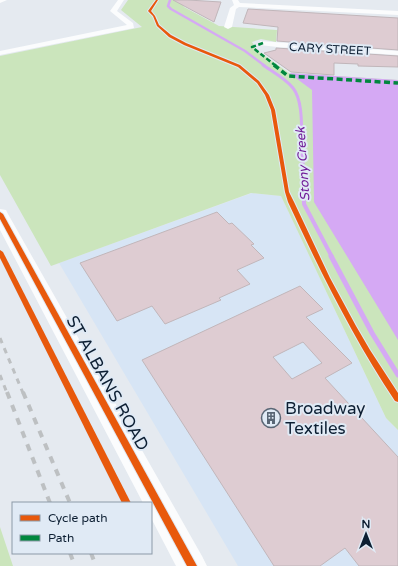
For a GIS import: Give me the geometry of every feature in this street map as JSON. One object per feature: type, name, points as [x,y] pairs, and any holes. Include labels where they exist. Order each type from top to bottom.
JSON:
[{"type":"main road","name":"ST ALBANS ROAD","points":[[0,214],[192,566]]},
{"type":"street","points":[[0,1],[4,0]]},
{"type":"street","points":[[1,44],[4,52],[131,26],[131,24],[113,11],[120,0]]},
{"type":"street","points":[[228,27],[233,8],[237,2],[370,8],[398,13]]},
{"type":"street","name":"CARY STREET","points":[[263,43],[277,46],[398,53]]},
{"type":"shaded area","points":[[289,73],[398,80],[398,340],[314,202],[312,90]]},
{"type":"shaded area","points":[[252,193],[281,196],[386,418],[398,430],[398,566],[238,566],[59,263]]},
{"type":"green space","points":[[128,0],[180,0],[184,7],[219,26],[277,30],[276,42],[261,39],[252,42],[254,45],[251,46],[289,73],[398,80],[398,430],[386,418],[281,196],[251,193],[51,266],[0,175],[0,56],[142,27],[121,10]]},
{"type":"green space","points":[[0,527],[13,566],[0,566]]},
{"type":"building","points":[[173,0],[188,0],[221,2],[214,22]]},
{"type":"building","points":[[248,9],[398,18],[398,50],[277,41],[278,27],[243,23]]},
{"type":"building","points":[[276,48],[398,56],[398,67],[358,66],[358,64],[334,63],[334,75],[291,72],[264,53],[276,50]]},
{"type":"building","points":[[217,212],[229,224],[232,223],[254,244],[251,245],[264,258],[237,270],[250,284],[219,298],[221,300],[165,324],[152,306],[117,321],[80,263]]},
{"type":"building","name":"Broadway Textiles","points":[[300,286],[323,309],[306,317],[352,363],[325,378],[398,457],[398,566],[359,566],[345,548],[320,566],[274,566],[142,360]],"holes":[[[303,342],[322,363],[292,379],[273,357]]]},
{"type":"waterway","name":"Stony Creek","points":[[170,0],[168,6],[171,9],[245,51],[265,66]]},
{"type":"waterway","name":"Stony Creek","points":[[263,65],[287,82],[297,94],[301,118],[302,150]]},
{"type":"waterway","name":"Stony Creek","points":[[302,149],[304,204],[332,257]]},
{"type":"waterway","name":"Stony Creek","points":[[331,256],[372,333],[398,375]]},
{"type":"railway","points":[[0,338],[23,393]]},
{"type":"railway","points":[[0,375],[7,393]]},
{"type":"railway","points":[[7,392],[50,502]]},
{"type":"railway","points":[[23,392],[70,502]]},
{"type":"railway","points":[[70,554],[75,566]]},
{"type":"railway","points":[[91,554],[96,566]]},
{"type":"marked path","points":[[263,43],[252,47],[288,76],[398,83]]},
{"type":"cycle path","points":[[157,0],[149,11],[154,16],[158,25],[170,36],[185,44],[239,66],[258,82],[267,95],[273,110],[287,192],[291,202],[327,278],[353,328],[382,376],[398,399]]},
{"type":"cycle path","points":[[0,214],[192,566]]},
{"type":"cycle path","points":[[0,252],[126,502]]},
{"type":"place","name":"Broadway Textiles","points":[[271,418]]}]
